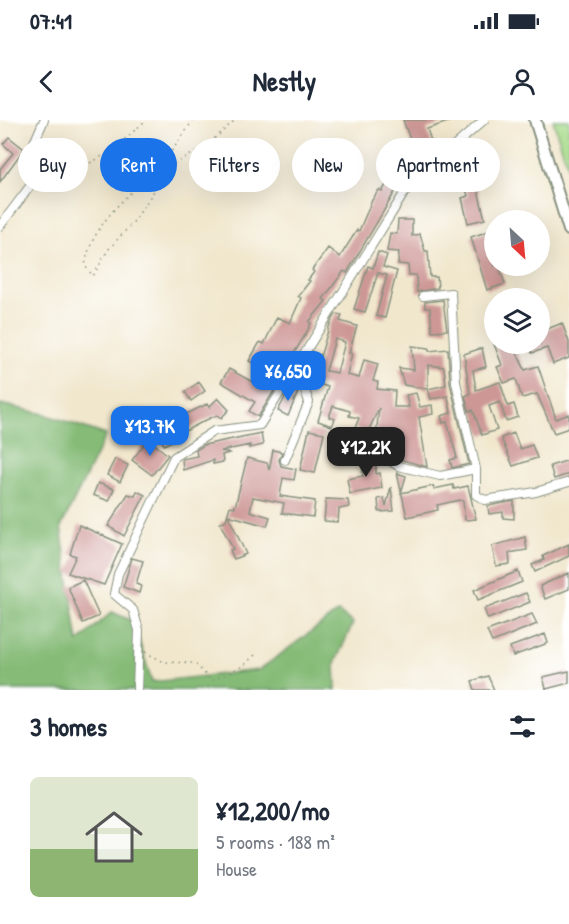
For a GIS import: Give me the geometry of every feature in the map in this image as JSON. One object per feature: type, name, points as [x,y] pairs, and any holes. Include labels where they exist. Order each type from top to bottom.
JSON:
[{"type":"highway","points":[[535,120],[569,230]]},
{"type":"street","points":[[36,138],[44,120]]},
{"type":"street","points":[[137,690],[139,630],[133,610],[114,594],[118,574],[174,457],[214,431],[260,425],[408,187],[484,120]]},
{"type":"street","points":[[0,226],[26,192]]},
{"type":"street","points":[[423,296],[451,293],[456,382],[476,469],[476,495],[485,500],[536,492],[569,482]]},
{"type":"street","points":[[285,460],[309,402],[303,385],[290,378]]},
{"type":"street","points":[[352,453],[375,451],[398,466],[440,476],[476,469]]},
{"type":"path","points":[[88,165],[114,151],[146,120]]},
{"type":"path","points":[[193,120],[164,160],[117,206],[97,231],[87,253],[85,266],[93,276],[108,250],[135,220],[170,166],[206,147],[235,120]]},
{"type":"path","points":[[139,648],[164,662],[194,663],[212,681],[243,666],[256,654]]},
{"type":"green space","points":[[553,120],[569,120],[569,171]]},
{"type":"green space","points":[[0,404],[44,414],[106,435],[61,527],[78,642],[112,612],[133,621],[152,682],[259,670],[338,612],[353,623],[335,663],[336,690],[0,690]]},
{"type":"building","points":[[403,120],[451,120],[427,129],[430,138],[410,138]]},
{"type":"building","points":[[9,137],[18,144],[18,157],[0,182],[0,169],[13,153],[3,144]]},
{"type":"building","points":[[378,192],[395,192],[347,273],[344,271],[323,299],[326,301],[309,322],[311,323],[308,330],[258,417],[249,411],[255,402],[221,382],[229,369],[258,385],[267,371],[249,361],[260,342],[264,344],[277,317],[290,323],[301,298],[298,296],[310,281],[308,280],[314,272],[312,270],[328,248],[340,257],[357,230],[359,231]]},
{"type":"building","points":[[467,192],[478,192],[484,219],[468,223],[462,198],[468,196]]},
{"type":"building","points":[[398,220],[412,220],[412,236],[420,234],[425,251],[428,251],[430,277],[437,277],[438,288],[417,292],[416,275],[409,275],[408,265],[398,264],[399,252],[387,251],[390,233],[397,234]]},
{"type":"building","points":[[484,233],[484,276],[502,276],[505,284],[486,288],[471,237]]},
{"type":"building","points":[[378,252],[387,255],[383,267],[397,271],[385,318],[376,316],[387,275],[378,273],[365,312],[354,309],[368,266],[373,268]]},
{"type":"building","points":[[443,300],[447,330],[432,331],[430,308],[425,308],[425,302]]},
{"type":"building","points":[[336,314],[342,315],[340,321],[357,326],[349,353],[352,353],[347,375],[359,378],[364,360],[378,364],[373,381],[378,382],[377,389],[395,391],[394,407],[409,407],[406,395],[416,393],[420,407],[432,405],[433,414],[419,417],[427,467],[399,459],[402,448],[375,445],[379,408],[367,434],[355,428],[359,418],[349,416],[350,411],[333,406],[329,417],[335,419],[332,426],[318,421],[328,387],[306,380],[309,365],[317,367],[330,324]],"holes":[[[335,339],[345,342],[337,373],[326,371]]]},
{"type":"building","points":[[562,323],[569,342],[569,358],[553,364],[549,354],[550,328]]},
{"type":"building","points":[[412,346],[429,348],[429,351],[448,349],[450,383],[469,464],[452,468],[450,460],[457,458],[447,422],[443,423],[441,416],[451,413],[448,396],[431,399],[428,389],[404,385],[399,368],[414,370]],"holes":[[[428,365],[444,367],[446,385],[428,389]]]},
{"type":"building","points":[[482,348],[486,367],[473,370],[476,390],[500,382],[508,406],[514,404],[518,417],[506,421],[500,402],[489,406],[497,430],[482,435],[473,410],[469,411],[465,396],[470,394],[464,354]]},
{"type":"building","points":[[498,354],[518,354],[525,370],[538,366],[556,419],[569,414],[569,428],[554,433],[537,394],[522,398],[516,379],[504,383],[497,367],[502,365]]},
{"type":"building","points":[[199,382],[205,391],[191,401],[185,392]]},
{"type":"building","points":[[290,388],[298,392],[288,416],[278,411]]},
{"type":"building","points":[[218,398],[229,410],[221,418],[217,415],[204,421],[170,439],[172,441],[164,445],[157,433],[171,425],[170,422],[207,404],[209,407]]},
{"type":"building","points":[[309,430],[324,433],[315,473],[300,470]]},
{"type":"building","points":[[261,433],[263,445],[249,448],[250,445],[221,451],[229,453],[222,455],[223,462],[213,464],[213,460],[183,470],[182,459],[197,456],[196,450],[204,445]]},
{"type":"building","points":[[514,433],[520,449],[532,445],[537,458],[513,466],[501,438]]},
{"type":"building","points":[[148,439],[168,455],[152,475],[132,460]]},
{"type":"building","points":[[273,450],[282,452],[279,460],[281,466],[296,469],[294,480],[283,478],[280,496],[315,501],[313,517],[282,513],[284,503],[253,497],[250,511],[270,517],[267,526],[228,515],[246,554],[234,559],[230,550],[233,549],[220,523],[226,520],[230,506],[235,507],[247,458],[267,463],[269,470]]},
{"type":"building","points":[[362,458],[376,459],[376,474],[380,473],[382,488],[350,494],[347,479],[363,476]]},
{"type":"building","points":[[115,459],[128,465],[120,482],[107,475]]},
{"type":"building","points":[[569,460],[569,474],[554,479],[550,466]]},
{"type":"building","points":[[397,473],[406,476],[401,492]]},
{"type":"building","points":[[98,483],[114,489],[109,501],[93,495]]},
{"type":"building","points":[[453,485],[454,489],[468,486],[476,519],[465,520],[463,501],[460,500],[437,505],[438,510],[407,517],[402,493],[433,486],[434,489]]},
{"type":"building","points":[[391,487],[394,511],[379,512],[378,499],[384,498],[386,506]]},
{"type":"building","points":[[137,491],[145,495],[124,536],[108,526],[128,494],[135,496]]},
{"type":"building","points":[[326,499],[348,500],[349,507],[339,509],[338,522],[324,521]]},
{"type":"building","points":[[514,501],[514,519],[503,518],[503,512],[489,514],[488,506]]},
{"type":"building","points":[[79,525],[122,544],[104,585],[68,573],[76,556],[70,554]]},
{"type":"building","points":[[525,537],[527,550],[509,553],[510,564],[496,566],[492,546]]},
{"type":"building","points":[[569,544],[569,556],[535,572],[532,565],[544,560],[543,556]]},
{"type":"building","points":[[132,558],[143,561],[136,584],[141,586],[139,593],[123,587]]},
{"type":"building","points":[[518,571],[522,582],[478,600],[474,590]]},
{"type":"building","points":[[569,573],[569,589],[545,599],[540,586]]},
{"type":"building","points":[[83,580],[99,616],[83,623],[68,587]]},
{"type":"building","points":[[526,593],[530,602],[488,619],[484,609]]},
{"type":"building","points":[[532,614],[537,624],[492,642],[487,631]]},
{"type":"building","points":[[545,634],[548,643],[513,656],[510,647]]},
{"type":"building","points":[[569,671],[569,683],[546,689],[543,677]]},
{"type":"building","points":[[488,676],[494,690],[475,690],[472,681]]}]
